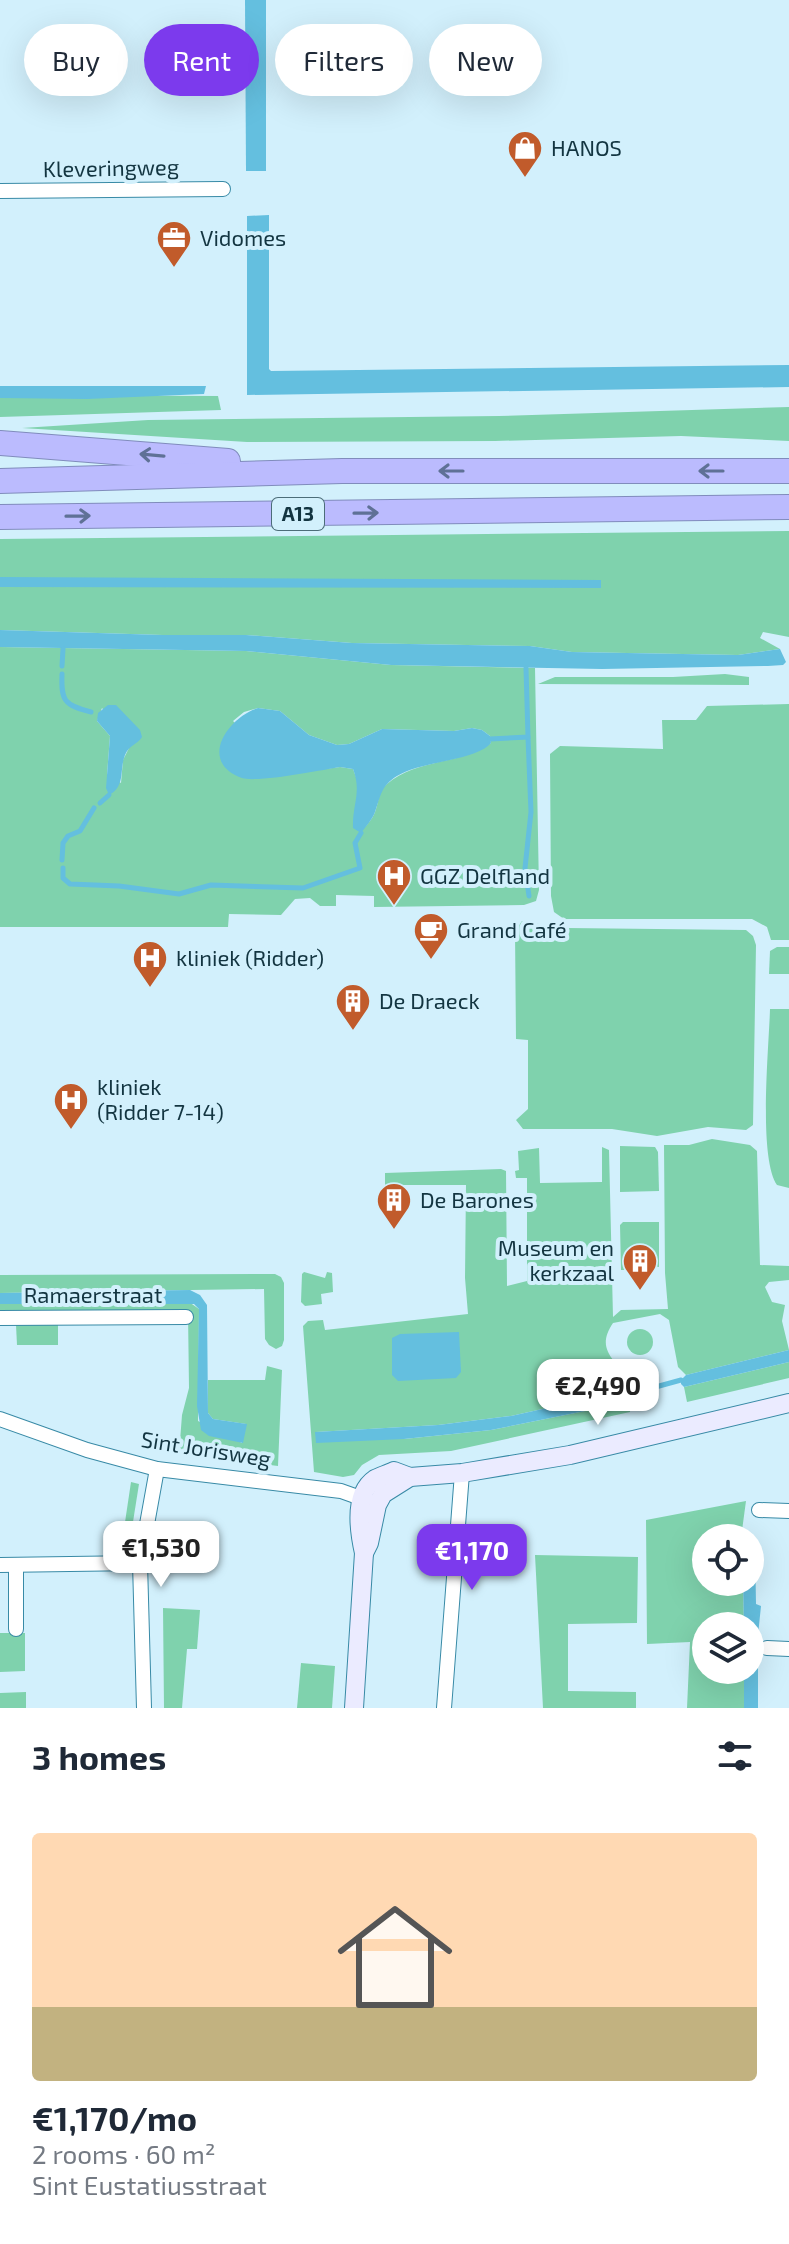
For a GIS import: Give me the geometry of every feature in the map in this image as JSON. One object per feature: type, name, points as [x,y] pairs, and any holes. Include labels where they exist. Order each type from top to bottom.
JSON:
[{"type":"highway","name":"A13","points":[[0,443],[342,471]]},
{"type":"highway","name":"A13","points":[[0,481],[342,471],[789,471]]},
{"type":"highway","name":"A13","points":[[0,517],[789,507]]},
{"type":"main road","points":[[354,1708],[364,1553],[360,1534],[373,1480],[394,1471],[410,1477],[462,1473],[570,1455],[789,1403]]},
{"type":"street","name":"Kleveringweg","points":[[0,191],[223,189]]},
{"type":"street","name":"Ramaerstraat","points":[[0,1318],[186,1317]]},
{"type":"street","name":"Sint Jorisweg","points":[[0,1419],[87,1450],[157,1469],[341,1491],[369,1501]]},
{"type":"street","points":[[144,1708],[140,1563],[157,1469]]},
{"type":"street","points":[[444,1708],[462,1473]]},
{"type":"street","points":[[759,1510],[789,1511]]},
{"type":"street","points":[[0,1565],[140,1563]]},
{"type":"street","points":[[16,1565],[16,1629]]},
{"type":"street","points":[[767,1648],[789,1649]]},
{"type":"green space","points":[[0,395],[218,396],[221,410],[0,417]]},
{"type":"green space","points":[[789,407],[789,441],[681,436],[495,441],[247,442],[22,428],[148,420],[499,416]]},
{"type":"green space","points":[[789,531],[789,637],[763,632],[760,638],[780,649],[738,655],[572,652],[530,646],[352,643],[246,635],[0,630],[0,539]]},
{"type":"green space","points":[[0,647],[246,651],[391,665],[535,668],[539,890],[536,901],[524,905],[374,907],[374,896],[336,895],[336,906],[320,906],[310,898],[295,899],[281,915],[229,914],[228,927],[0,927]],"holes":[[[102,708],[130,746],[123,760],[121,783],[107,775],[110,736],[97,721]],[[258,708],[280,711],[309,735],[337,745],[349,744],[382,729],[454,731],[472,728],[490,736],[491,743],[466,755],[412,770],[387,784],[374,815],[360,832],[359,785],[353,769],[340,767],[286,774],[233,721],[244,712]]]},
{"type":"green space","points":[[725,674],[749,677],[749,685],[538,684],[555,677]]},
{"type":"green space","points":[[789,704],[789,940],[771,940],[767,927],[752,919],[564,919],[554,912],[551,896],[550,754],[560,746],[663,749],[662,720],[696,720],[707,706]]},
{"type":"green space","points":[[522,921],[567,928],[746,930],[753,936],[756,945],[753,1125],[746,1130],[708,1127],[657,1136],[612,1129],[523,1129],[516,1120],[528,1109],[528,1040],[516,1039],[515,931]]},
{"type":"green space","points":[[777,947],[789,947],[789,974],[769,974],[770,951]]},
{"type":"green space","points":[[770,1009],[789,1009],[789,1188],[777,1185],[768,1151],[766,1101]]},
{"type":"green space","points":[[712,1139],[750,1145],[757,1151],[760,1265],[789,1266],[789,1280],[769,1282],[765,1287],[772,1302],[785,1305],[782,1321],[789,1350],[686,1375],[678,1367],[669,1320],[660,1314],[613,1323],[606,1347],[629,1384],[630,1412],[451,1451],[379,1455],[362,1465],[354,1475],[343,1477],[314,1472],[303,1326],[308,1321],[323,1320],[325,1330],[468,1314],[465,1278],[466,1185],[385,1185],[385,1173],[506,1171],[507,1286],[527,1281],[527,1178],[516,1178],[515,1171],[519,1170],[518,1151],[539,1148],[540,1183],[602,1182],[602,1147],[609,1150],[613,1317],[621,1310],[668,1309],[664,1145],[689,1145]],"holes":[[[596,1397],[600,1408],[491,1430],[404,1439],[316,1432],[438,1425],[511,1416]]]},
{"type":"green space","points":[[620,1146],[655,1147],[658,1152],[659,1191],[620,1192]]},
{"type":"green space","points":[[623,1222],[659,1222],[659,1267],[651,1266],[644,1251],[636,1250],[629,1262],[629,1270],[621,1270],[620,1225]]},
{"type":"green space","points":[[304,1272],[325,1278],[327,1272],[332,1273],[333,1292],[321,1294],[322,1304],[305,1306],[301,1302]]},
{"type":"green space","points":[[275,1274],[284,1283],[284,1340],[282,1346],[276,1349],[265,1339],[264,1289],[0,1293],[0,1275]]},
{"type":"green space","points":[[189,1302],[199,1309],[198,1421],[242,1443],[246,1424],[213,1419],[208,1413],[208,1380],[265,1380],[267,1366],[282,1370],[278,1466],[179,1454],[182,1415],[189,1388],[188,1312],[0,1313],[0,1304]]},
{"type":"green space","points":[[58,1324],[58,1345],[17,1345],[16,1325]]},
{"type":"green space","points":[[640,1329],[649,1333],[653,1342],[649,1351],[640,1355],[631,1351],[627,1342],[631,1333]]},
{"type":"green space","points":[[789,1362],[789,1378],[687,1402],[684,1387]]},
{"type":"green space","points":[[131,1482],[139,1484],[129,1547],[121,1549]]},
{"type":"green space","points":[[746,1501],[743,1524],[692,1524],[692,1596],[743,1596],[744,1612],[692,1612],[692,1684],[744,1684],[744,1708],[687,1708],[690,1642],[647,1644],[646,1520]]},
{"type":"green space","points":[[535,1555],[638,1557],[637,1623],[568,1624],[568,1691],[636,1692],[636,1708],[543,1708]]},
{"type":"green space","points":[[163,1608],[200,1610],[197,1649],[187,1649],[182,1708],[164,1708]]},
{"type":"green space","points":[[0,1633],[25,1633],[25,1671],[0,1672]]},
{"type":"green space","points":[[301,1663],[335,1666],[332,1708],[297,1708]]},
{"type":"green space","points":[[26,1692],[26,1708],[0,1708],[0,1693]]},
{"type":"water","points":[[245,0],[266,0],[266,171],[246,171],[246,96],[259,96],[259,24],[245,24]]},
{"type":"water","points":[[269,215],[271,371],[789,365],[789,387],[247,395],[247,216]]},
{"type":"water","points":[[0,386],[206,386],[204,394],[87,399],[0,398]]},
{"type":"water","points":[[0,577],[601,580],[601,588],[0,587]]},
{"type":"water","points":[[0,630],[246,635],[352,643],[530,646],[572,652],[738,655],[780,649],[786,662],[768,666],[602,669],[391,665],[246,651],[0,647]]},
{"type":"water","points":[[108,705],[116,705],[140,730],[142,737],[127,752],[118,787],[109,795],[106,788],[110,736],[97,721],[98,713]]},
{"type":"water","points":[[258,708],[280,711],[309,735],[337,745],[349,744],[382,729],[454,731],[472,728],[490,736],[491,743],[473,754],[397,776],[385,787],[374,815],[361,833],[353,828],[357,792],[353,769],[340,767],[250,779],[229,771],[221,762],[219,751],[228,730],[237,720]]},
{"type":"water","points":[[190,1290],[200,1295],[207,1305],[208,1413],[213,1419],[247,1424],[243,1443],[209,1436],[201,1430],[197,1406],[199,1309],[194,1304],[0,1304],[0,1293]]},
{"type":"water","points":[[459,1332],[461,1372],[456,1378],[398,1381],[392,1375],[392,1338],[400,1334]]},
{"type":"water","points":[[789,1350],[789,1362],[684,1387],[681,1384],[686,1375]]},
{"type":"water","points":[[601,1398],[600,1408],[491,1430],[404,1439],[316,1443],[315,1432],[438,1425],[511,1416]]},
{"type":"water","points":[[743,1596],[756,1596],[760,1612],[744,1612]]},
{"type":"water","points":[[744,1684],[758,1684],[758,1708],[744,1708]]},
{"type":"waterway","points":[[62,666],[63,649]]},
{"type":"waterway","points":[[490,739],[528,737],[526,668]]},
{"type":"waterway","points":[[62,674],[62,690],[66,700],[75,707],[91,712]]},
{"type":"waterway","points":[[528,737],[531,812],[525,868],[529,896]]},
{"type":"waterway","points":[[100,803],[109,795]]},
{"type":"waterway","points":[[62,860],[63,843],[68,836],[80,831],[94,808]]},
{"type":"waterway","points":[[63,868],[63,878],[70,884],[119,886],[179,894],[211,885],[303,888],[360,868],[355,843],[361,833]]},
{"type":"waterway","points":[[601,1402],[681,1380]]},
{"type":"place","name":"HANOS","points":[[525,179]]},
{"type":"place","name":"Vidomes","points":[[174,269]]},
{"type":"place","name":"GGZ Delfland","points":[[394,907]]},
{"type":"place","name":"Grand Café","points":[[431,961]]},
{"type":"place","name":"kliniek (Ridder)","points":[[150,989]]},
{"type":"place","name":"De Draeck","points":[[353,1032]]},
{"type":"place","name":"kliniek (Ridder 7-14)","points":[[71,1131]]},
{"type":"place","name":"De Barones","points":[[394,1231]]},
{"type":"place","name":"Museum en kerkzaal","points":[[640,1292]]}]
